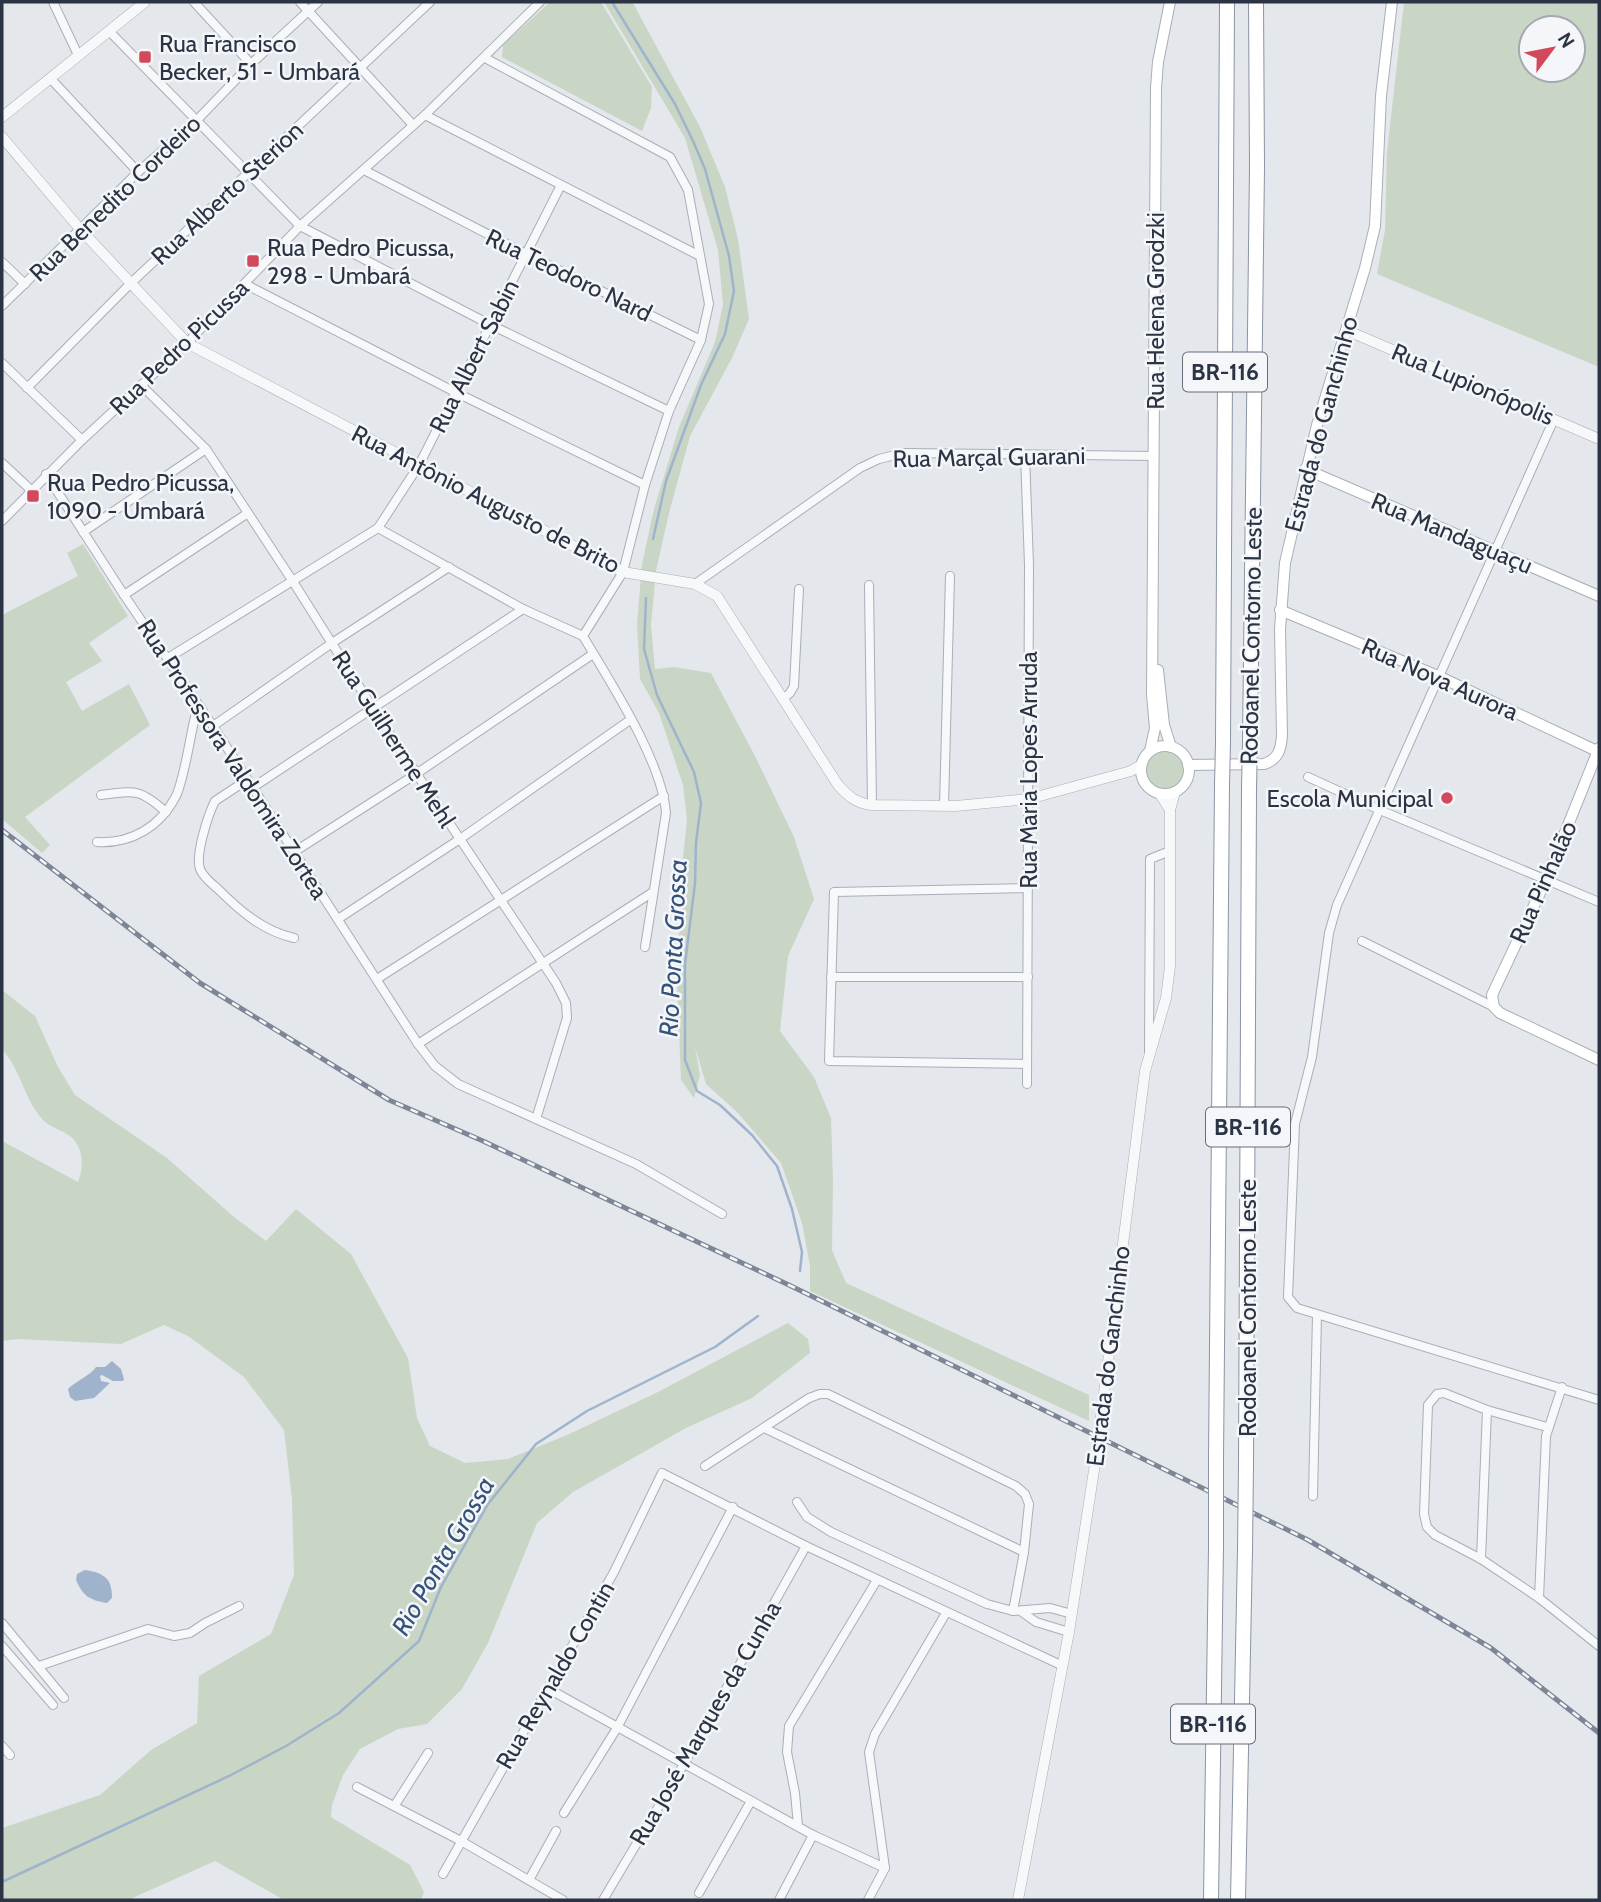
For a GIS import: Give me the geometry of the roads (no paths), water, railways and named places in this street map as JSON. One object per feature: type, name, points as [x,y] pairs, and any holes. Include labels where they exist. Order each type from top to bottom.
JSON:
[{"type":"highway","name":"Rodoanel Contorno Leste","points":[[1212,1900],[1227,2]]},
{"type":"highway","name":"Rodoanel Contorno Leste","points":[[1238,1900],[1246,1465],[1256,2]]},
{"type":"main road","name":"Rua Helena Grodzki","points":[[1150,751],[1155,727],[1152,695],[1157,88],[1158,62],[1170,2]]},
{"type":"main road","name":"Estrada do Ganchinho","points":[[1188,765],[1264,764],[1271,762],[1280,752],[1280,610],[1284,563],[1305,469],[1375,226],[1381,96],[1392,2]]},
{"type":"main road","name":"Rua Mandaguaçu","points":[[1305,469],[1599,596]]},
{"type":"main road","name":"Rua Nova Aurora","points":[[1280,610],[1438,676],[1599,750]]},
{"type":"main road","name":"Rua Helena Grodzki","points":[[1153,622],[1164,725],[1171,747]]},
{"type":"main road","points":[[1163,746],[1171,747],[1182,754],[1188,765],[1186,782],[1175,792],[1160,794],[1147,787],[1138,770],[1150,751],[1163,746]]},
{"type":"main road","name":"Rua Pinhalão","points":[[1497,1010],[1492,995],[1546,880],[1599,750]]},
{"type":"main road","points":[[1497,1010],[1599,1060]]},
{"type":"street","points":[[53,2],[78,55]]},
{"type":"street","points":[[2,117],[145,2]]},
{"type":"street","points":[[194,2],[251,64]]},
{"type":"street","points":[[300,2],[413,125]]},
{"type":"street","name":"Rua Benedito Cordeiro","points":[[2,306],[138,172],[197,120],[251,64],[318,2]]},
{"type":"street","name":"Rua Alberto Sterion","points":[[27,388],[131,283],[430,2]]},
{"type":"street","name":"Rua Pedro Picussa","points":[[2,522],[82,440],[187,343],[300,226],[485,58],[540,2]]},
{"type":"street","points":[[109,31],[300,226],[489,324],[669,411]]},
{"type":"street","points":[[485,58],[670,157],[688,190],[701,256],[709,304],[701,340],[669,411],[645,485],[623,572],[583,636]]},
{"type":"street","points":[[50,78],[138,172]]},
{"type":"street","points":[[425,114],[701,256]]},
{"type":"street","name":"Rua Antônio Augusto de Brito","points":[[2,137],[80,229],[187,343],[623,572],[695,584],[717,596],[838,785],[860,804],[944,806],[1028,799],[1138,770]]},
{"type":"street","name":"Rua Teodoro Nard","points":[[363,170],[701,340]]},
{"type":"street","name":"Rua Albert Sabin","points":[[168,658],[378,528],[419,466],[561,186]]},
{"type":"street","points":[[2,262],[25,284]]},
{"type":"street","points":[[245,284],[455,392],[645,485]]},
{"type":"street","name":"Rua Lupionópolis","points":[[1346,330],[1599,439]]},
{"type":"street","points":[[2,363],[82,440]]},
{"type":"street","name":"Rua Guilherme Mehl","points":[[141,385],[206,450],[372,707],[556,983],[568,1010],[536,1119]]},
{"type":"street","points":[[1554,419],[1337,905],[1329,933],[1312,1057],[1295,1124],[1288,1297],[1297,1308],[1317,1315],[1599,1400]]},
{"type":"street","points":[[83,532],[206,450]]},
{"type":"street","name":"Rua Marçal Guarani","points":[[695,584],[860,468],[879,459],[903,453],[1153,456]]},
{"type":"street","name":"Rua Maria Lopes Arruda","points":[[1025,455],[1029,565],[1027,1084]]},
{"type":"street","points":[[2,463],[31,490]]},
{"type":"street","name":"Rua Professora Valdomira Zortea","points":[[47,474],[418,1044],[435,1066],[457,1084],[636,1164],[722,1214]]},
{"type":"street","points":[[124,595],[248,513]]},
{"type":"street","points":[[378,528],[523,609],[583,636],[648,753],[664,796],[666,813],[645,947]]},
{"type":"street","points":[[213,726],[332,643],[449,567]]},
{"type":"street","points":[[944,806],[950,576]]},
{"type":"street","points":[[869,585],[872,805]]},
{"type":"street","points":[[784,698],[794,686],[799,589]]},
{"type":"street","points":[[294,938],[280,935],[242,914],[205,877],[200,868],[199,856],[215,801],[249,784],[523,609]]},
{"type":"street","points":[[294,852],[416,774],[593,654]]},
{"type":"street","points":[[97,842],[114,843],[130,838],[151,828],[166,813],[177,794],[195,717],[201,707]]},
{"type":"street","points":[[338,919],[460,839],[630,720]]},
{"type":"street","points":[[1308,777],[1599,902]]},
{"type":"street","points":[[101,795],[134,791],[148,796],[166,813]]},
{"type":"street","name":"Estrada do Ganchinho","points":[[1018,1900],[1072,1614],[1097,1451],[1149,1052],[1166,998],[1170,966],[1170,810],[1175,792]]},
{"type":"street","points":[[1160,794],[1170,810]]},
{"type":"street","points":[[377,979],[664,796]]},
{"type":"street","points":[[1149,1052],[1150,859],[1170,851]]},
{"type":"street","points":[[1027,1064],[830,1061],[834,892],[1028,888]]},
{"type":"street","points":[[418,1044],[653,892]]},
{"type":"street","points":[[1362,941],[1497,1010]]},
{"type":"street","points":[[831,976],[1028,977]]},
{"type":"street","points":[[1313,1496],[1317,1315]]},
{"type":"street","points":[[1539,1598],[1547,1427],[1562,1387]]},
{"type":"street","points":[[1547,1427],[1487,1410],[1444,1393],[1437,1394],[1428,1405],[1424,1514],[1427,1527],[1435,1535],[1481,1559],[1539,1598],[1599,1646]]},
{"type":"street","points":[[705,1466],[809,1398],[828,1394],[1016,1486],[1025,1494],[1029,1504],[1018,1612]]},
{"type":"street","points":[[1481,1559],[1487,1410]]},
{"type":"street","points":[[764,1428],[1024,1552]]},
{"type":"street","name":"Rua Reynaldo Contin","points":[[443,1874],[614,1572],[662,1473],[733,1507]]},
{"type":"street","points":[[797,1502],[807,1517],[831,1532],[987,1604],[1018,1612],[1036,1622],[1069,1632]]},
{"type":"street","points":[[564,1813],[617,1728],[733,1507],[806,1546],[1063,1667]]},
{"type":"street","name":"Rua José Marques da Cunha","points":[[603,1900],[684,1765],[806,1546]]},
{"type":"street","points":[[798,1826],[795,1793],[786,1752],[789,1726],[877,1580]]},
{"type":"street","points":[[39,1667],[148,1629],[174,1636],[190,1633],[239,1606]]},
{"type":"street","points":[[1036,1622],[1041,1618],[1040,1608]]},
{"type":"street","points":[[1018,1612],[1050,1608],[1072,1614]]},
{"type":"street","points":[[868,1900],[885,1868],[869,1752],[874,1734],[946,1613]]},
{"type":"street","points":[[2,1623],[64,1698]]},
{"type":"street","points":[[2,1646],[53,1705]]},
{"type":"street","points":[[547,1688],[813,1835],[885,1868]]},
{"type":"street","points":[[2,1746],[10,1755]]},
{"type":"street","points":[[395,1805],[428,1753]]},
{"type":"street","points":[[357,1787],[461,1841],[563,1900]]},
{"type":"street","points":[[699,1893],[751,1801]]},
{"type":"street","points":[[529,1880],[556,1831]]},
{"type":"street","points":[[779,1900],[813,1835]]},
{"type":"water","points":[[112,1361],[121,1369],[123,1381],[113,1381],[102,1375],[101,1381],[110,1383],[94,1398],[75,1401],[70,1397],[68,1389],[71,1386],[96,1367],[105,1367]]},
{"type":"water","points":[[85,1570],[102,1575],[108,1581],[112,1598],[107,1603],[91,1599],[81,1590],[76,1580],[77,1574]]},
{"type":"waterway","name":"Rio Ponta Grossa","points":[[612,2],[675,104],[705,169],[729,256],[734,291],[725,334],[701,385],[666,481],[653,539]]},
{"type":"waterway","name":"Rio Ponta Grossa","points":[[646,598],[644,649],[657,695],[694,772],[701,803],[685,964],[685,1060],[697,1091],[720,1105],[752,1135],[777,1166],[792,1209],[802,1252],[800,1271]]},
{"type":"waterway","name":"Rio Ponta Grossa","points":[[2,1882],[229,1776],[286,1746],[339,1713],[419,1641],[441,1587],[488,1504],[536,1444],[587,1411],[715,1347],[758,1316]]},
{"type":"railway","points":[[2,830],[200,983],[389,1100],[483,1141],[791,1286],[1308,1540],[1491,1648],[1599,1733]]},
{"type":"place","name":"Rua Francisco Becker, 51 - Umbará","points":[[145,57]]},
{"type":"place","name":"Rua Pedro Picussa, 298 - Umbará","points":[[253,261]]},
{"type":"place","name":"Rua Pedro Picussa, 1090 - Umbará","points":[[33,496]]},
{"type":"place","name":"Escola Municipal","points":[[1447,798]]}]
